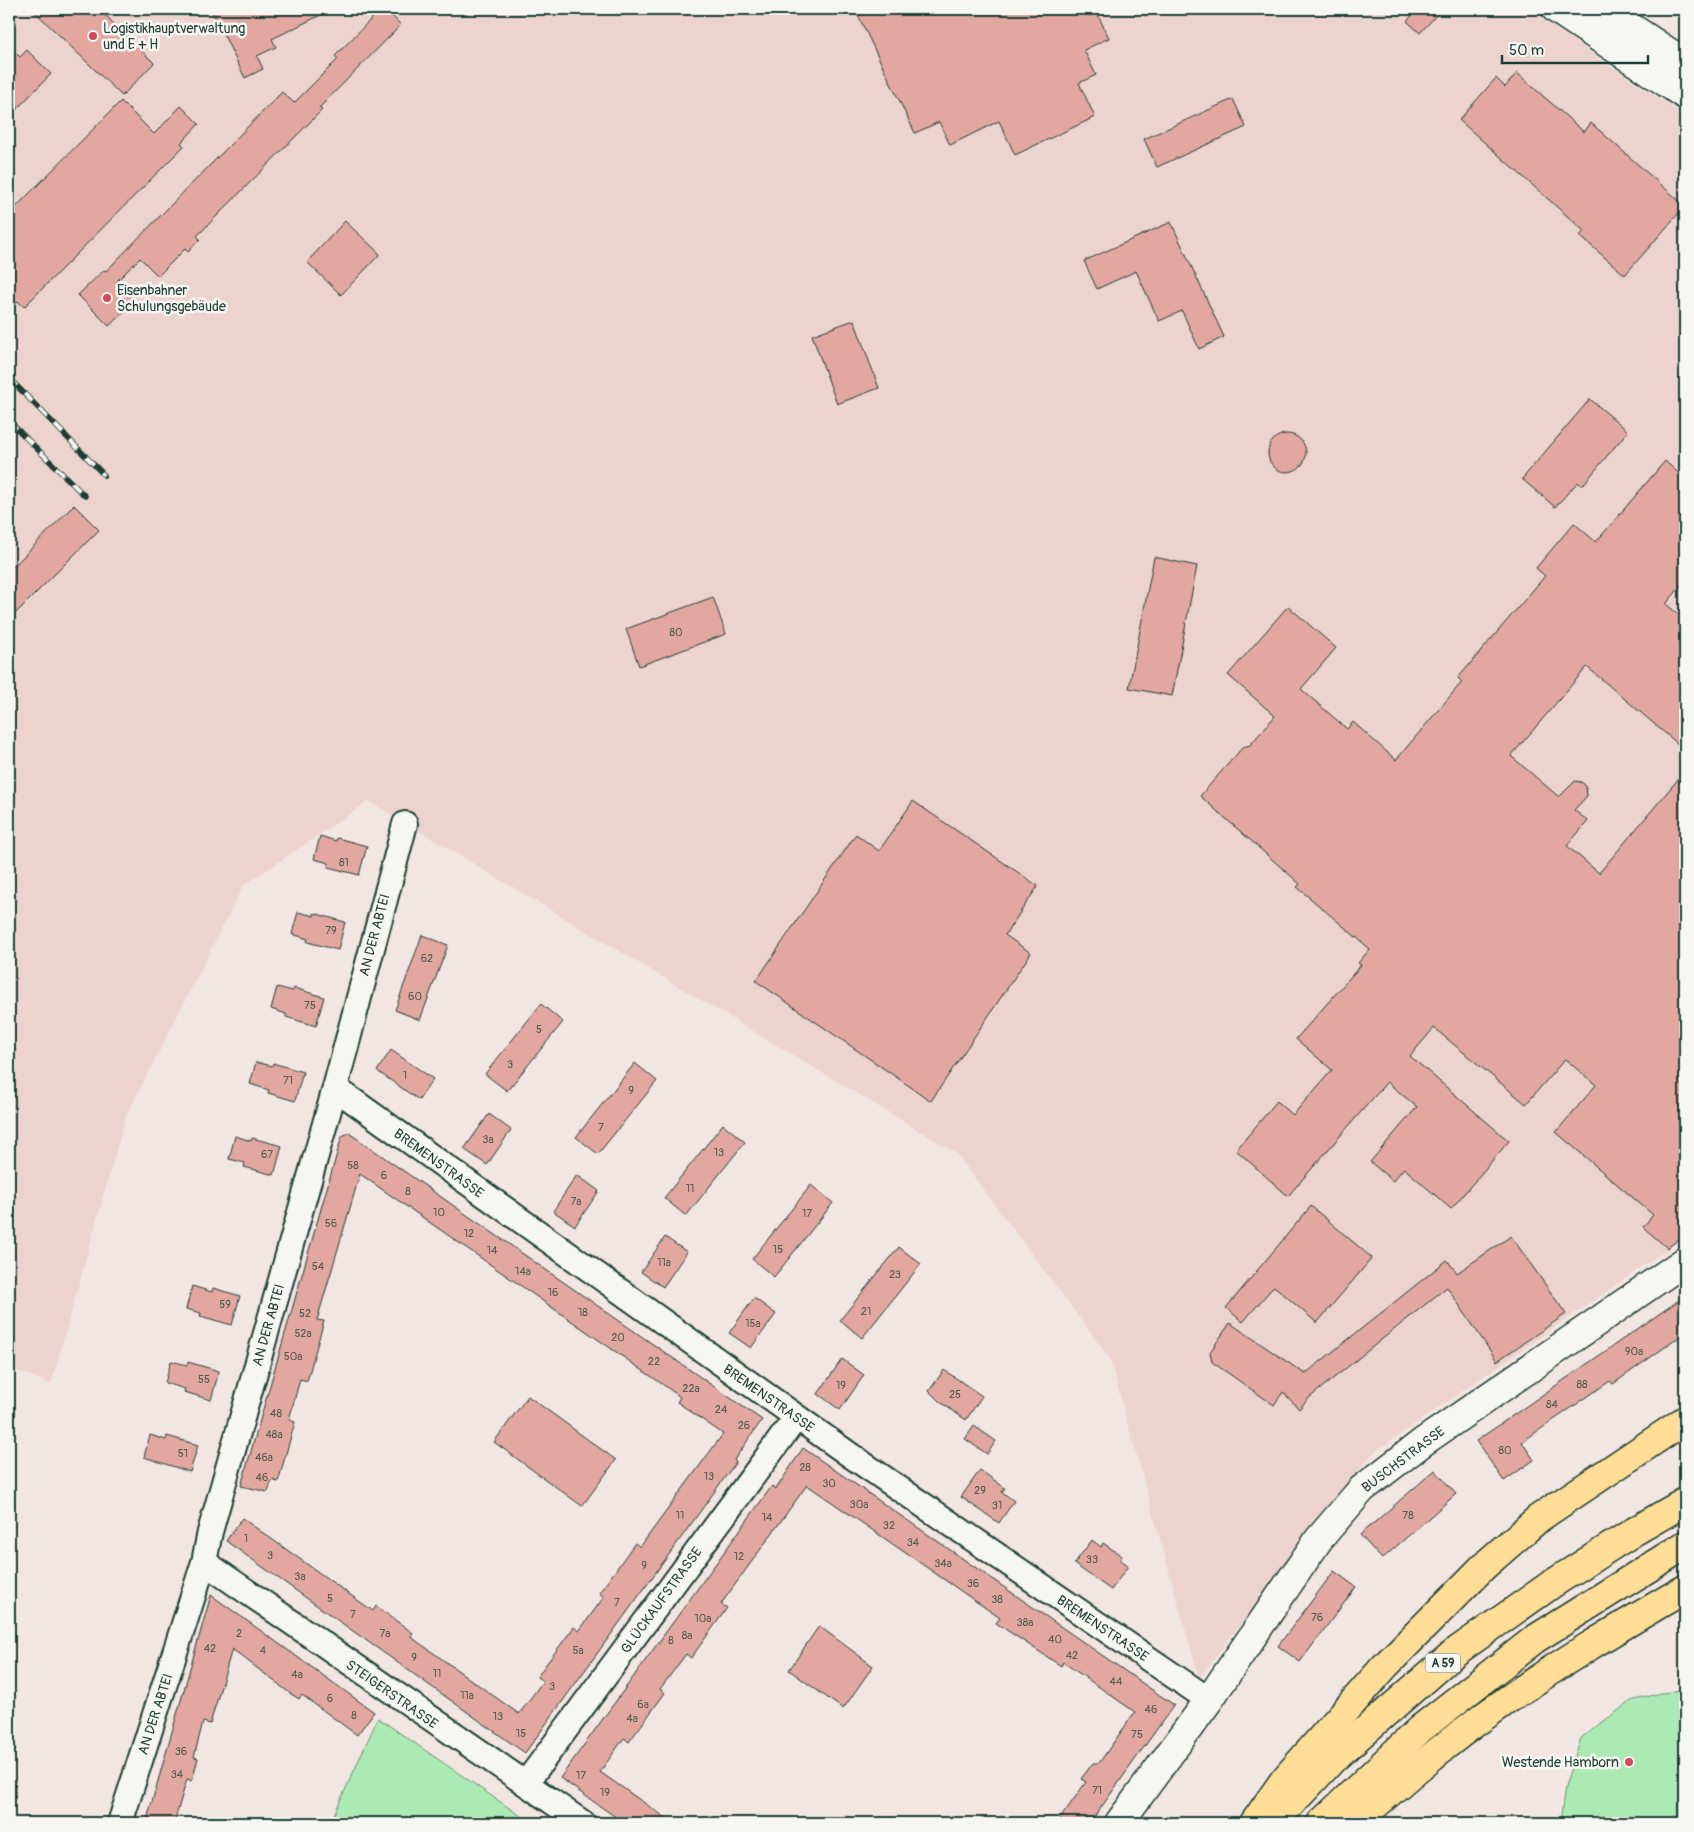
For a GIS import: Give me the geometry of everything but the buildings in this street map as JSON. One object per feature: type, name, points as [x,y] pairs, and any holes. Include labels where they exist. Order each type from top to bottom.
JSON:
[{"type":"highway","points":[[1254,1823],[1286,1780],[1385,1666],[1484,1566],[1539,1518],[1685,1420]]},
{"type":"highway","name":"A 59","points":[[1273,1823],[1334,1758],[1454,1653],[1552,1584],[1635,1531],[1685,1502]]},
{"type":"highway","name":"A 59","points":[[1321,1823],[1420,1729],[1534,1639],[1685,1545]]},
{"type":"highway","points":[[1355,1823],[1402,1782],[1492,1710],[1595,1642],[1685,1589]]},
{"type":"street","points":[[1556,9],[1685,95]]},
{"type":"street","points":[[1603,9],[1685,63]]},
{"type":"street","name":"AN DER ABTEI","points":[[120,1823],[204,1562],[210,1532],[335,1088],[405,824]]},
{"type":"street","name":"BREMENSTRASSE","points":[[335,1088],[796,1418],[1209,1700]]},
{"type":"street","name":"BUSCHSTRASSE","points":[[1119,1823],[1209,1700],[1319,1539],[1362,1489],[1423,1442],[1685,1260]]},
{"type":"street","name":"GLÜCKAUFSTRASSE","points":[[526,1783],[796,1418]]},
{"type":"street","name":"STEIGERSTRASSE","points":[[204,1562],[449,1733],[583,1823]]},
{"type":"shaded area","points":[[9,9],[1530,9],[1685,116],[1685,1237],[1372,1454],[1199,1678],[1109,1357],[956,1153],[369,801],[243,886],[125,1119],[51,1384],[13,1369],[9,1376]]},
{"type":"green space","name":"Westende Hamborn","points":[[1685,1691],[1685,1823],[1560,1823],[1565,1786],[1581,1738],[1631,1701],[1661,1693]]},
{"type":"green space","points":[[378,1718],[531,1823],[330,1823]]},
{"type":"railway","points":[[9,378],[104,475]]},
{"type":"railway","points":[[9,421],[85,496]]},
{"type":"place","name":"Logistikhauptverwaltung und E + H","points":[[93,36]]},
{"type":"place","name":"Eisenbahner Schulungsgebäude","points":[[107,298]]},
{"type":"place","name":"Westende Hamborn","points":[[1629,1762]]}]
